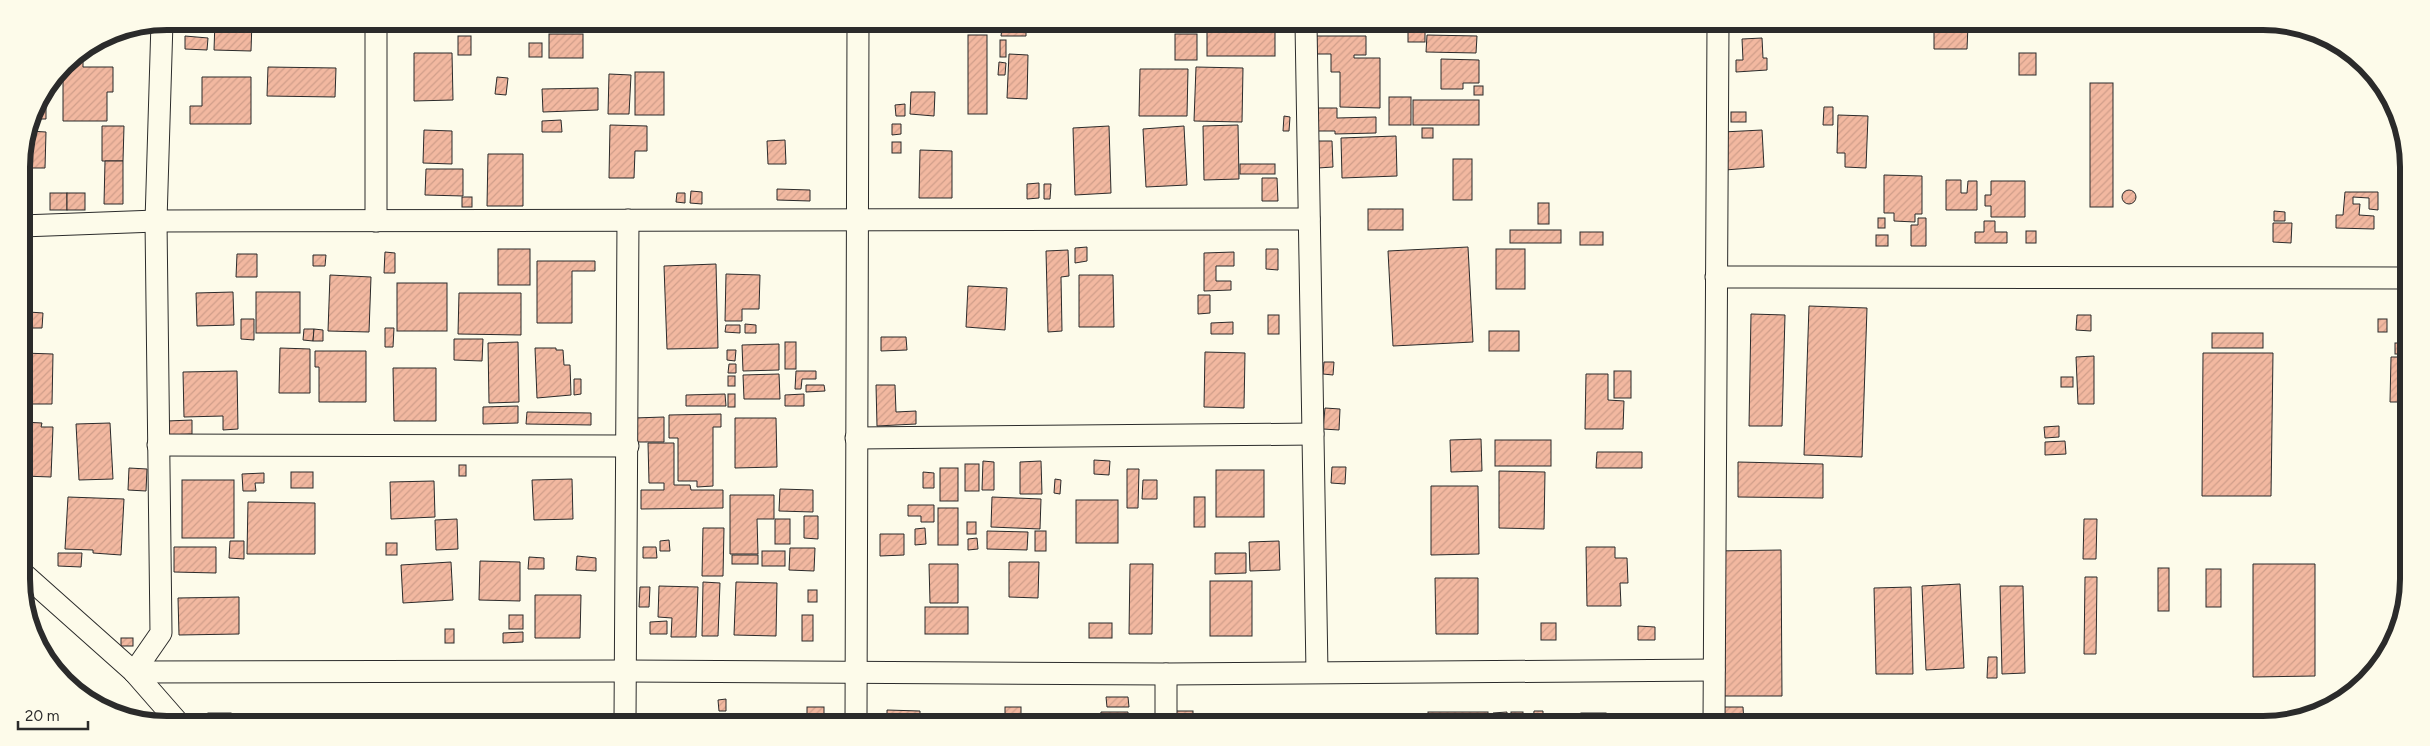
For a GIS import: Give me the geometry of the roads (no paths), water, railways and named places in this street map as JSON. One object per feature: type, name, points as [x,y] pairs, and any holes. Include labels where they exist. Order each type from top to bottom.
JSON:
[{"type":"street","points":[[134,672],[160,633],[156,221],[162,30]]},
{"type":"street","points":[[376,30],[376,221]]},
{"type":"street","points":[[856,716],[858,30]]},
{"type":"street","points":[[1306,30],[1317,672]]},
{"type":"street","points":[[1714,716],[1718,30]]},
{"type":"street","points":[[30,226],[156,221],[1309,219]]},
{"type":"street","points":[[625,716],[628,220]]},
{"type":"street","points":[[1716,277],[2400,278]]},
{"type":"street","points":[[856,438],[1313,434]]},
{"type":"street","points":[[158,445],[628,446]]},
{"type":"street","points":[[30,579],[134,672],[172,716]]},
{"type":"street","points":[[134,672],[625,671],[1166,674],[1714,670]]},
{"type":"street","points":[[1166,674],[1166,716]]}]
